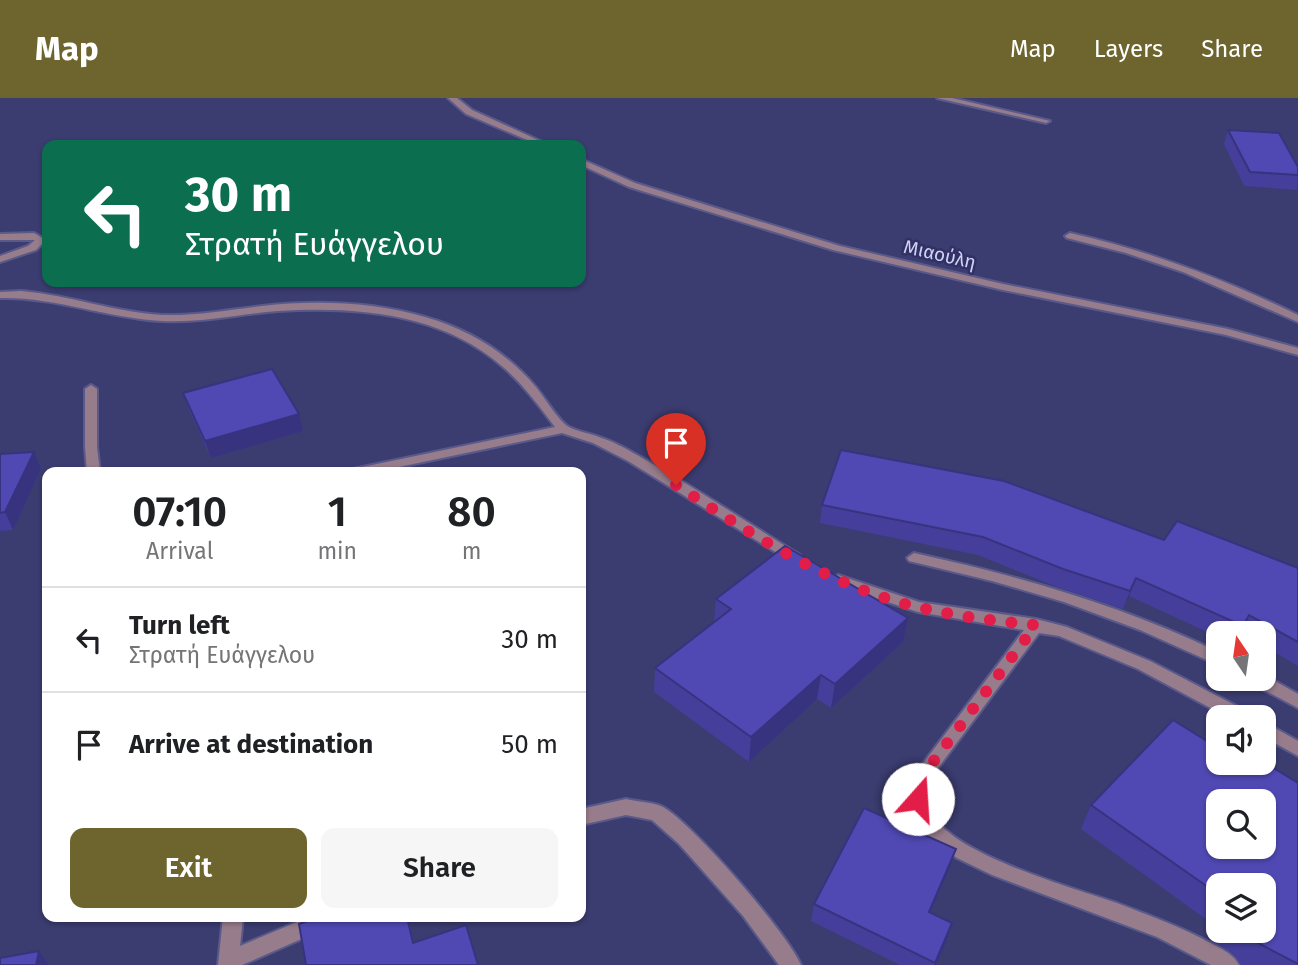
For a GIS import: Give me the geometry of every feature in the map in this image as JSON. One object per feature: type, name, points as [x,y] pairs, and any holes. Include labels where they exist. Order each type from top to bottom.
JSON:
[{"type":"street","points":[[452,98],[480,117],[533,140]]},
{"type":"street","points":[[941,98],[1046,121]]},
{"type":"street","name":"Μιαούλη","points":[[586,164],[632,185],[837,248],[1003,287],[1228,332],[1298,352]]},
{"type":"street","points":[[0,237],[34,236],[41,240],[32,248],[0,259]]},
{"type":"street","points":[[1070,236],[1114,245],[1170,262],[1222,282],[1298,319]]},
{"type":"street","points":[[0,295],[55,296],[105,311],[165,318],[324,305],[384,310],[443,328],[500,358],[523,380],[563,429]]},
{"type":"street","points":[[90,389],[90,447],[93,467]]},
{"type":"street","points":[[382,467],[563,429],[597,440],[633,458],[730,520],[817,570],[878,596],[959,615],[1036,625],[1094,642],[1218,705]]},
{"type":"street","points":[[914,558],[1009,579],[1064,597],[1110,613],[1206,654]]},
{"type":"street","points":[[1036,625],[924,774],[918,799],[927,822],[948,842],[979,860],[1171,935],[1229,965]]},
{"type":"street","points":[[1276,690],[1298,702]]},
{"type":"street","points":[[1276,736],[1298,749]]},
{"type":"street","points":[[586,816],[626,807],[657,813],[686,838],[750,910],[791,965]]},
{"type":"street","points":[[228,963],[232,922]]},
{"type":"street","points":[[228,963],[320,922]]},
{"type":"building","points":[[1228,130],[1279,133],[1298,167],[1298,175],[1250,172]]},
{"type":"building","points":[[272,369],[299,414],[205,441],[183,393]]},
{"type":"building","points":[[841,450],[1004,481],[1164,540],[1177,521],[1298,568],[1298,642],[1276,630],[1276,621],[1260,621],[1249,615],[1246,621],[1232,621],[1136,578],[1130,591],[1063,569],[983,537],[822,505]]},
{"type":"building","points":[[34,452],[5,512],[0,513],[0,454]]},
{"type":"building","points":[[785,546],[908,618],[835,684],[821,675],[751,737],[655,668],[731,609],[716,599]]},
{"type":"building","points":[[1173,720],[1206,741],[1206,775],[1276,775],[1276,769],[1298,783],[1298,964],[1258,943],[1276,943],[1276,873],[1206,873],[1206,886],[1091,805]]},
{"type":"building","points":[[864,808],[956,849],[929,912],[952,923],[935,963],[814,904]]},
{"type":"building","points":[[408,922],[413,943],[466,925],[478,965],[306,965],[299,924]]},
{"type":"building","points":[[39,951],[36,965],[0,965],[0,958]]},
{"type":"route","points":[[676,485],[799,561],[878,596],[959,615],[1036,625],[924,774],[918,799]]}]
